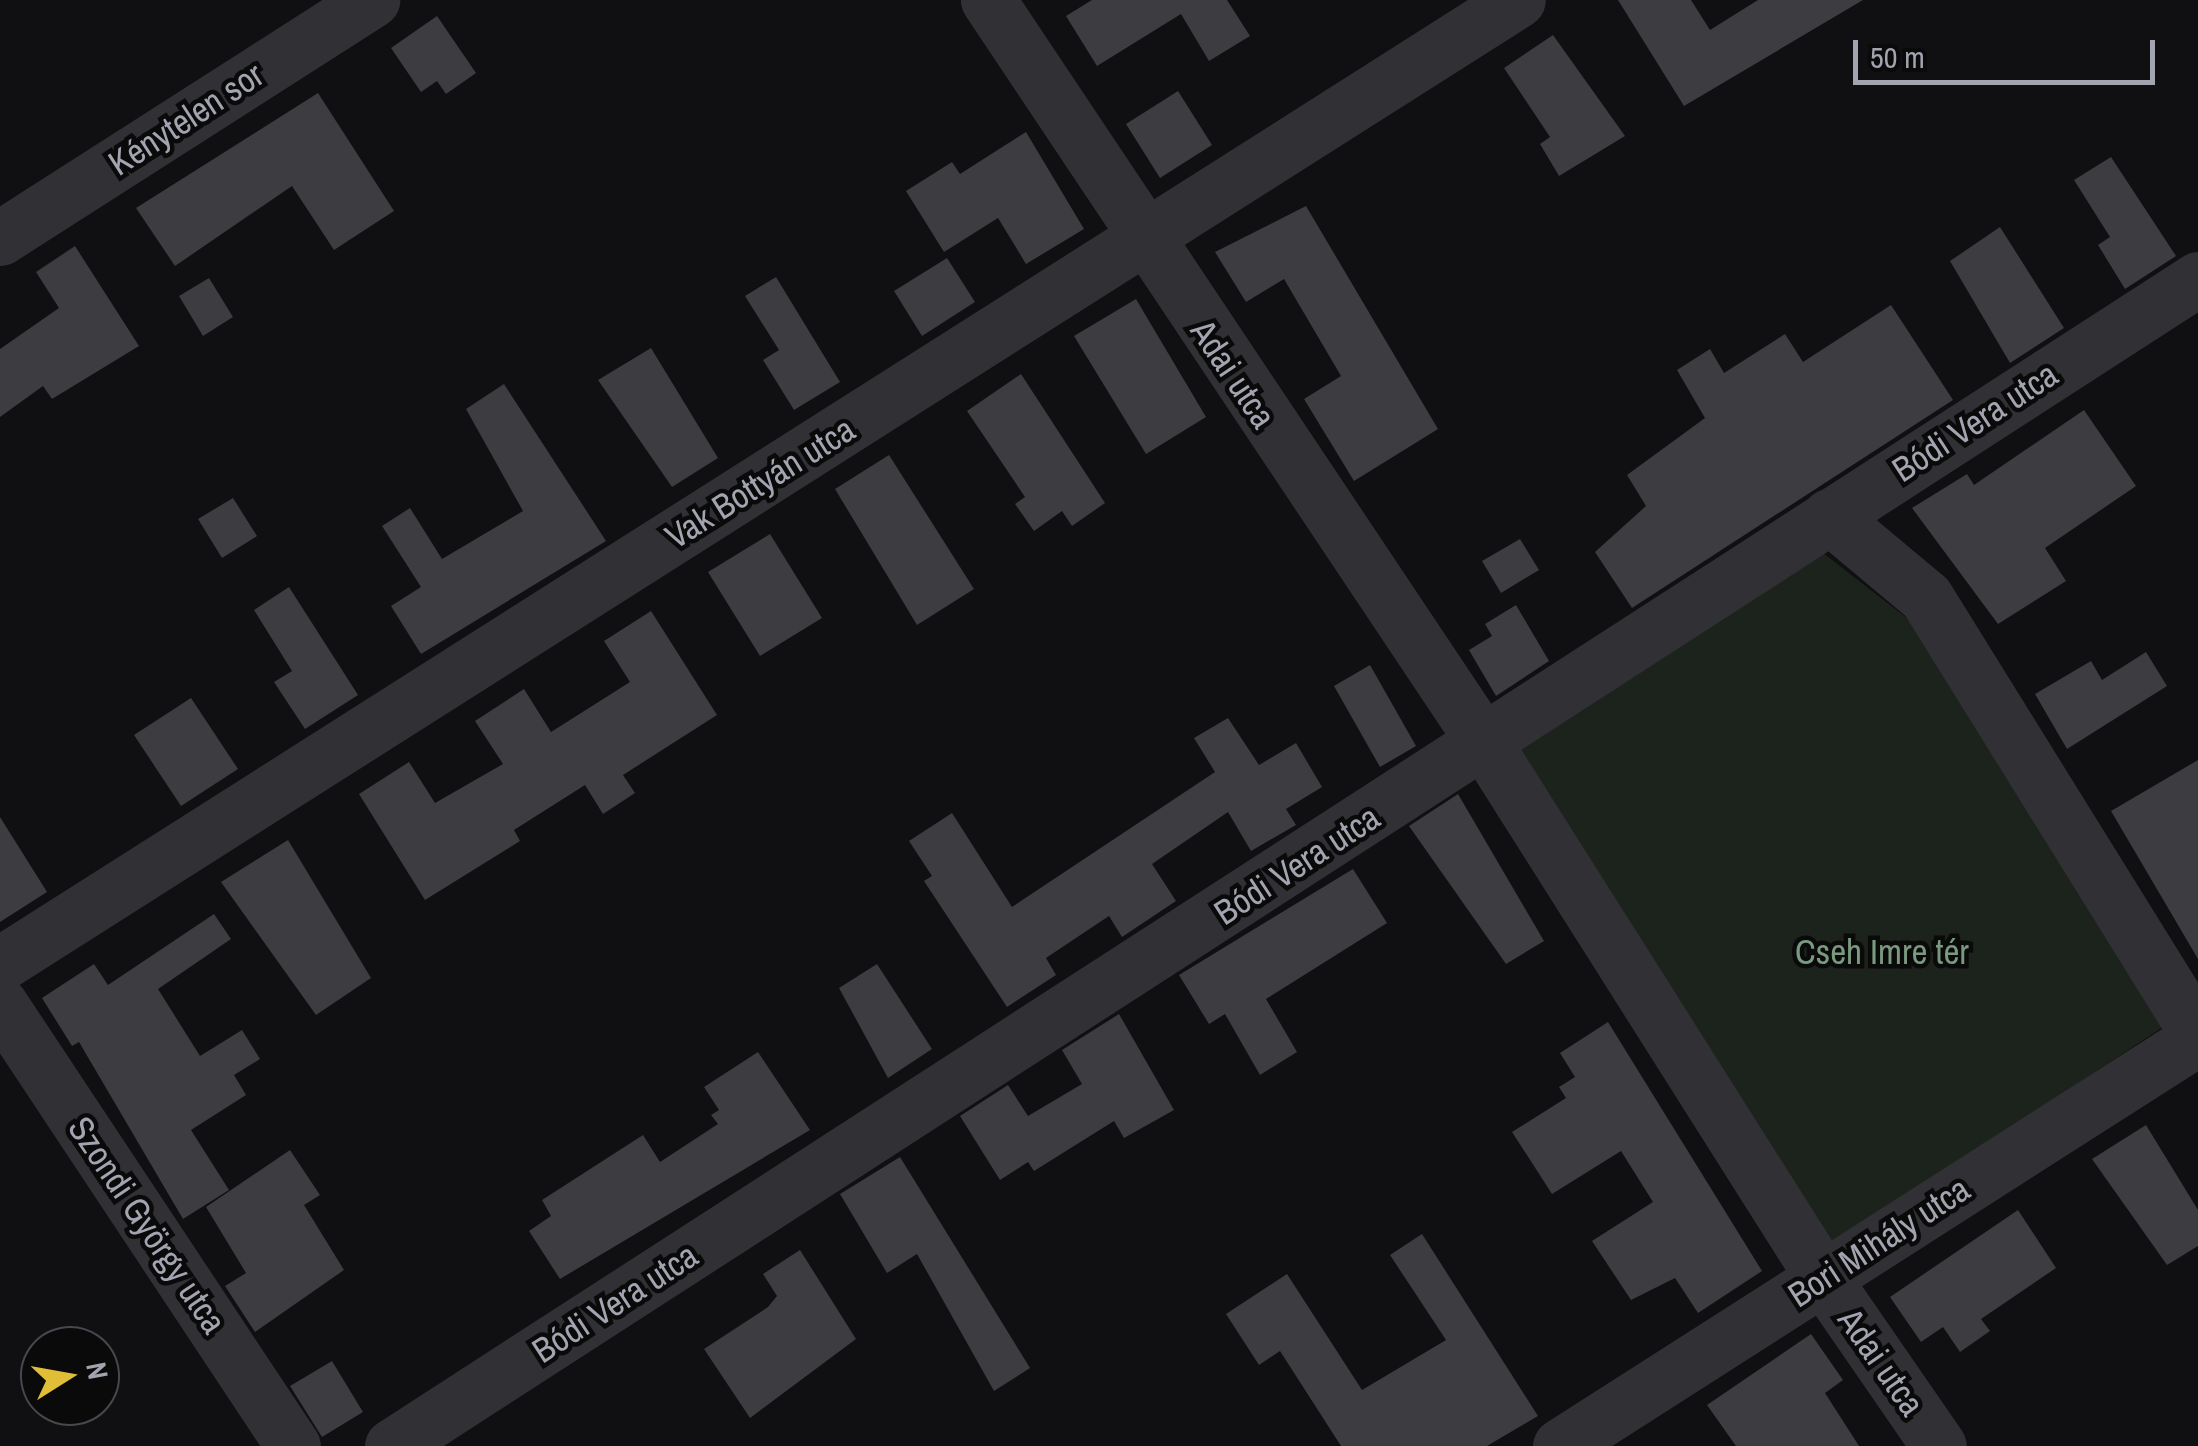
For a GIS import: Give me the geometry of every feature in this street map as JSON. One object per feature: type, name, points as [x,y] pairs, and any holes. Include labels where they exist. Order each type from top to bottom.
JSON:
[{"type":"street","name":"Kénytelen sor","points":[[0,238],[372,0]]},
{"type":"street","name":"Adai utca","points":[[988,0],[1143,241],[1485,744]]},
{"type":"street","name":"Vak Bottyán utca","points":[[0,964],[1518,0]]},
{"type":"street","name":"Bódi Vera utca","points":[[392,1446],[1485,744],[1829,516],[2198,279]]},
{"type":"street","points":[[1829,516],[1926,597],[2198,1036]]},
{"type":"street","points":[[1485,744],[1823,1278]]},
{"type":"street","name":"Szondi György utca","points":[[0,1004],[293,1446]]},
{"type":"street","name":"Bori Mihály utca","points":[[1560,1446],[2198,1036]]},
{"type":"street","name":"Adai utca","points":[[1823,1278],[1939,1446]]},
{"type":"green space","name":"Cseh Imre tér","points":[[1818,549],[1908,619],[2172,1021],[1829,1248],[1507,746]]},
{"type":"building","points":[[1092,0],[1227,0],[1250,36],[1209,61],[1181,14],[1097,66],[1066,16]]},
{"type":"building","points":[[1618,0],[1691,0],[1710,30],[1758,0],[1863,0],[1684,106]]},
{"type":"building","points":[[437,16],[476,73],[446,94],[437,81],[421,92],[391,48]]},
{"type":"building","points":[[1553,35],[1625,136],[1559,176],[1540,144],[1550,137],[1504,68]]},
{"type":"building","points":[[1178,91],[1212,145],[1160,178],[1126,124]]},
{"type":"building","points":[[318,93],[394,211],[334,250],[292,186],[175,266],[136,208]]},
{"type":"building","points":[[1026,132],[1084,229],[1026,264],[998,218],[944,252],[906,191],[952,162],[960,174]]},
{"type":"building","points":[[2111,157],[2176,256],[2125,289],[2098,245],[2110,237],[2074,180]]},
{"type":"building","points":[[1306,206],[1438,429],[1354,481],[1304,399],[1341,376],[1284,279],[1246,302],[1215,252]]},
{"type":"building","points":[[2000,227],[2064,328],[2010,363],[1950,261]]},
{"type":"building","points":[[75,246],[139,346],[52,399],[43,386],[0,417],[0,349],[59,308],[36,272]]},
{"type":"building","points":[[947,258],[975,302],[922,336],[894,291]]},
{"type":"building","points":[[776,277],[840,382],[794,410],[763,360],[779,350],[745,296]]},
{"type":"building","points":[[209,278],[233,317],[203,336],[179,296]]},
{"type":"building","points":[[1136,299],[1206,417],[1146,454],[1074,336]]},
{"type":"building","points":[[1891,305],[1953,400],[1632,608],[1595,552],[1646,506],[1627,475],[1705,418],[1677,370],[1710,349],[1724,373],[1785,334],[1803,362]]},
{"type":"building","points":[[651,348],[718,458],[672,487],[598,380]]},
{"type":"building","points":[[1021,374],[1105,503],[1072,526],[1062,511],[1034,531],[1015,504],[1025,497],[967,411]]},
{"type":"building","points":[[504,384],[606,541],[421,654],[391,606],[421,587],[382,526],[410,508],[442,559],[523,511],[466,409]]},
{"type":"building","points":[[2084,410],[2136,486],[2045,548],[2066,581],[1998,624],[1912,508],[1967,474],[1974,485]]},
{"type":"building","points":[[889,455],[974,589],[917,625],[835,489]]},
{"type":"building","points":[[233,498],[257,536],[222,558],[198,519]]},
{"type":"building","points":[[770,534],[822,618],[760,656],[708,572]]},
{"type":"building","points":[[1520,539],[1539,570],[1501,593],[1482,561]]},
{"type":"building","points":[[289,587],[358,695],[305,729],[274,682],[292,671],[254,610]]},
{"type":"building","points":[[1516,605],[1549,661],[1496,696],[1469,650],[1492,636],[1485,624]]},
{"type":"building","points":[[651,611],[717,715],[623,775],[635,793],[603,814],[585,785],[514,830],[520,841],[425,900],[359,794],[409,762],[435,803],[503,764],[475,721],[524,689],[551,732],[630,682],[604,641]]},
{"type":"building","points":[[2146,652],[2167,686],[2067,749],[2035,694],[2091,661],[2102,680]]},
{"type":"building","points":[[1370,665],[1416,746],[1380,767],[1334,686]]},
{"type":"building","points":[[191,698],[238,769],[181,806],[134,735]]},
{"type":"building","points":[[1228,718],[1259,765],[1296,743],[1322,787],[1286,809],[1296,825],[1251,851],[1228,812],[1152,864],[1176,901],[1122,937],[1109,916],[1046,958],[1056,975],[1007,1007],[924,881],[932,876],[909,841],[952,813],[1012,907],[1215,772],[1194,738]]},
{"type":"building","points":[[2198,760],[2198,959],[2111,811]]},
{"type":"building","points":[[1458,794],[1544,941],[1506,964],[1409,826]]},
{"type":"building","points":[[0,817],[47,892],[0,922]]},
{"type":"building","points":[[288,840],[371,978],[316,1015],[221,882]]},
{"type":"building","points":[[1353,869],[1387,923],[1266,999],[1297,1052],[1260,1075],[1225,1014],[1209,1024],[1179,975]]},
{"type":"building","points":[[214,914],[231,939],[158,989],[200,1056],[242,1030],[260,1059],[234,1075],[246,1095],[191,1130],[229,1190],[183,1219],[79,1042],[72,1046],[42,998],[94,964],[108,985]]},
{"type":"building","points":[[877,964],[932,1049],[888,1078],[839,988]]},
{"type":"building","points":[[1119,1014],[1174,1110],[1124,1138],[1114,1121],[1034,1171],[1028,1162],[1000,1180],[960,1116],[1008,1085],[1028,1116],[1082,1084],[1062,1050]]},
{"type":"building","points":[[1608,1022],[1762,1271],[1698,1313],[1675,1278],[1631,1300],[1592,1241],[1653,1202],[1621,1151],[1552,1194],[1512,1132],[1566,1098],[1559,1087],[1575,1077],[1560,1053]]},
{"type":"building","points":[[758,1052],[810,1130],[560,1279],[529,1231],[551,1216],[542,1200],[643,1135],[660,1162],[718,1124],[711,1115],[719,1110],[704,1087]]},
{"type":"building","points":[[2146,1125],[2198,1210],[2198,1246],[2167,1265],[2092,1159]]},
{"type":"building","points":[[290,1150],[320,1195],[304,1205],[344,1270],[255,1332],[225,1286],[246,1273],[206,1207]]},
{"type":"building","points":[[900,1157],[1030,1368],[994,1391],[917,1254],[887,1273],[840,1194]]},
{"type":"building","points":[[2018,1210],[2056,1268],[1981,1319],[1990,1331],[1960,1352],[1943,1327],[1921,1342],[1890,1297]]},
{"type":"building","points":[[1422,1234],[1538,1416],[1487,1446],[1341,1446],[1280,1351],[1259,1365],[1226,1314],[1287,1274],[1362,1390],[1446,1340],[1390,1255]]},
{"type":"building","points":[[800,1250],[856,1339],[750,1418],[704,1349],[768,1307],[777,1296],[763,1274]]},
{"type":"building","points":[[1811,1334],[1843,1380],[1825,1393],[1859,1446],[1736,1446],[1707,1405]]},
{"type":"building","points":[[332,1361],[363,1412],[322,1437],[290,1386]]}]
